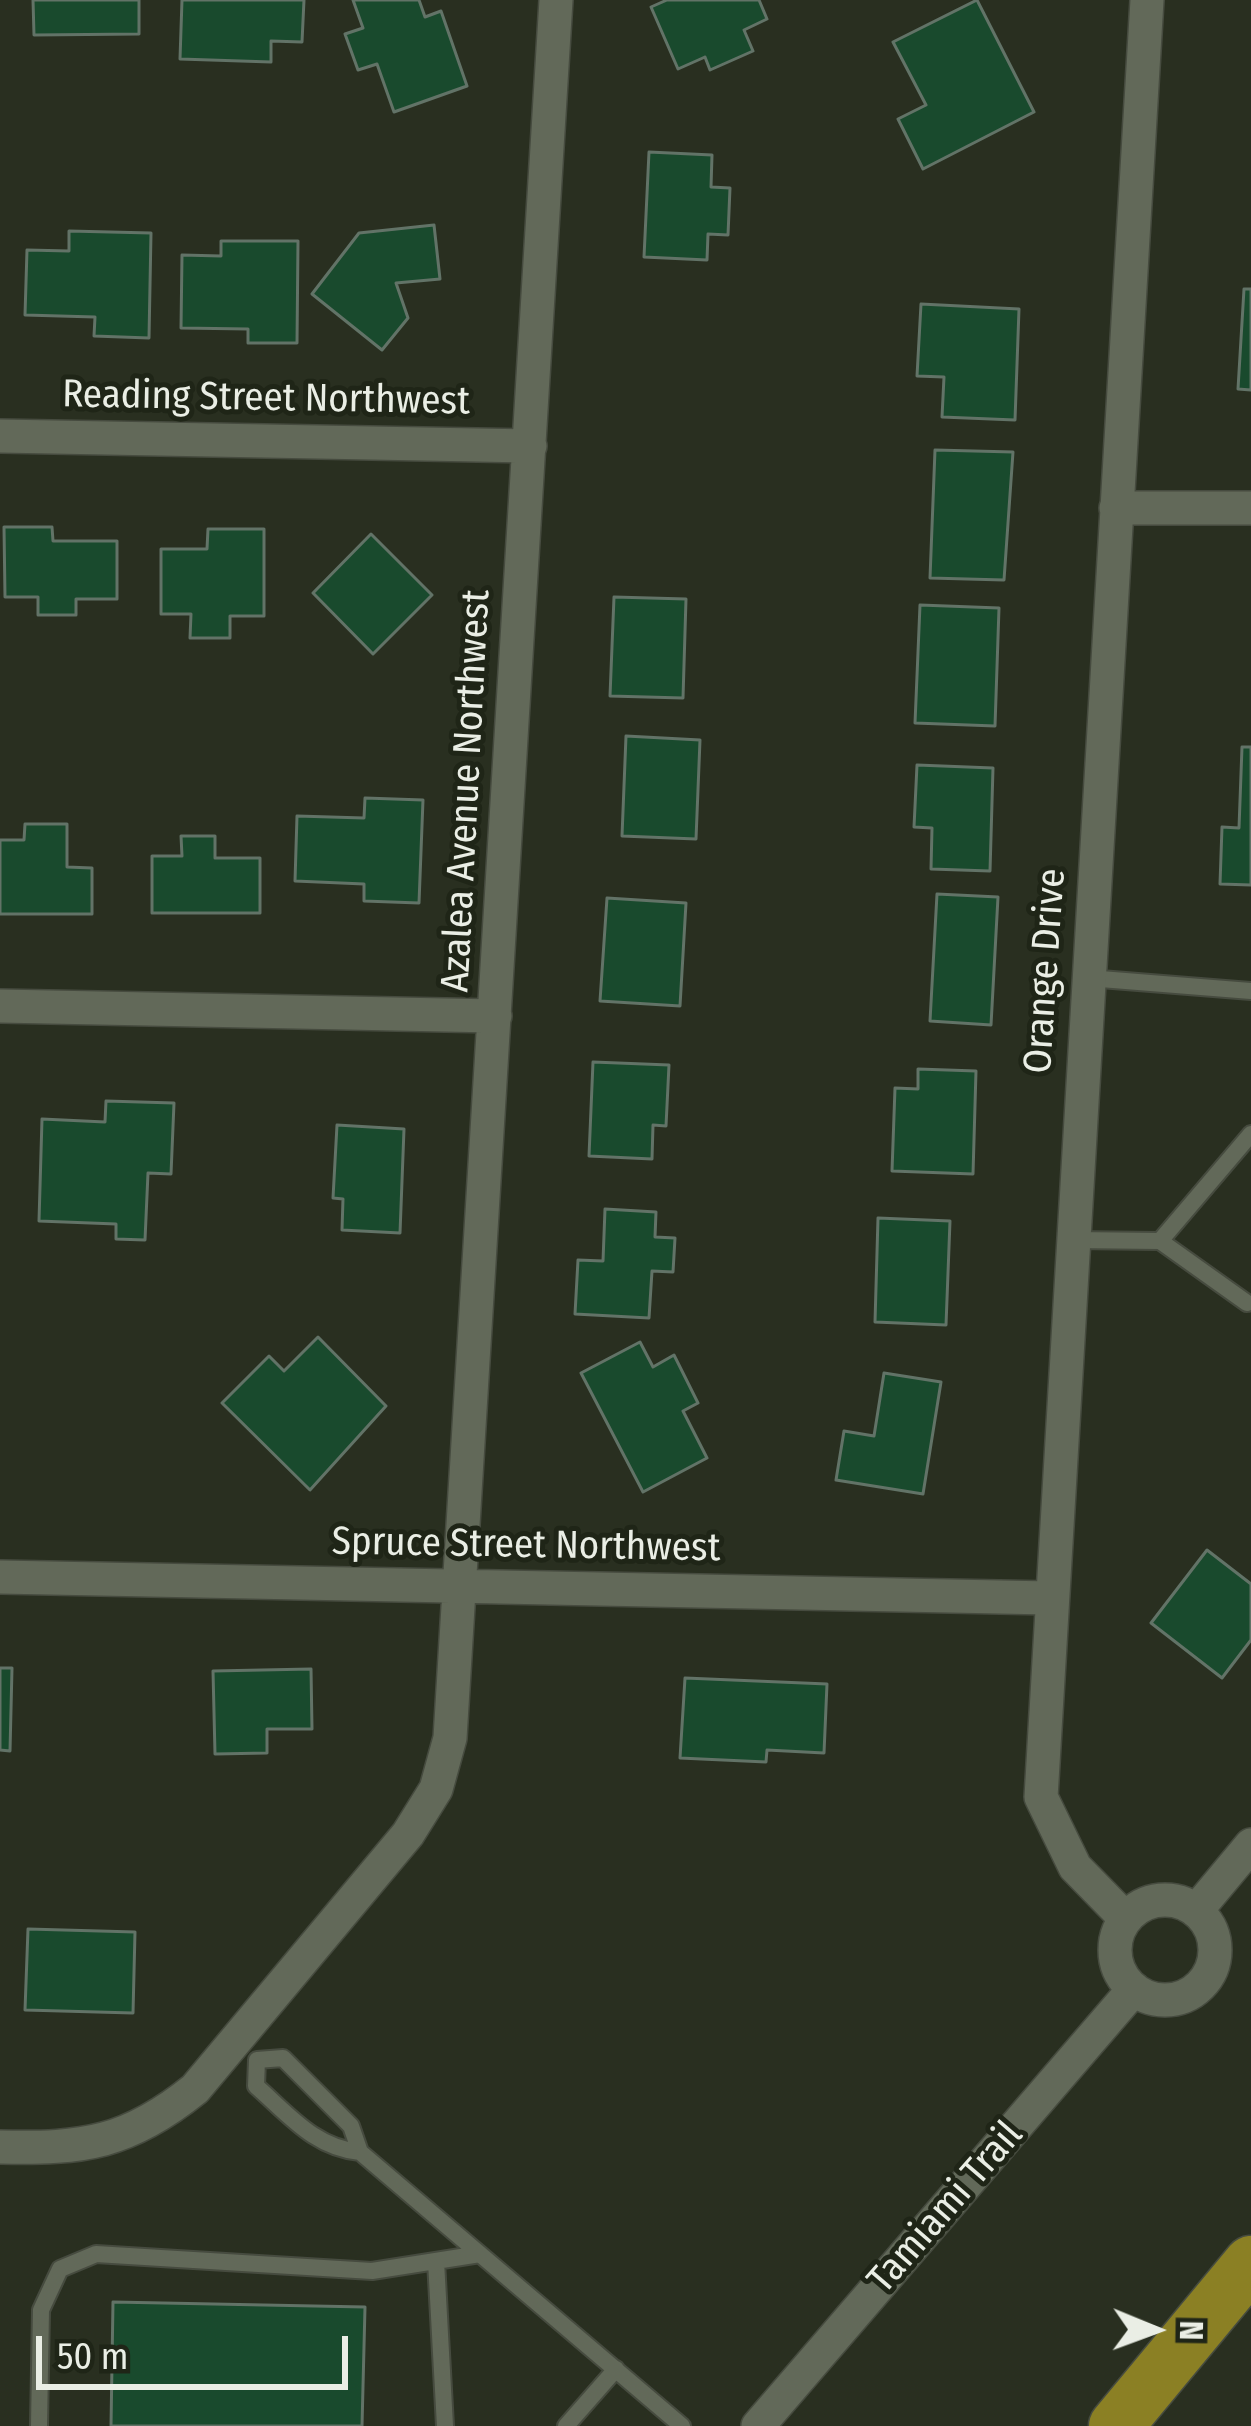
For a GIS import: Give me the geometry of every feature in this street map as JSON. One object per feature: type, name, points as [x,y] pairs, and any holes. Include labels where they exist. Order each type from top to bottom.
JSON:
[{"type":"main road","points":[[1116,2426],[1251,2264]]},
{"type":"street","name":"Azalea Avenue Northwest","points":[[0,2147],[106,2142],[155,2122],[245,2052],[408,1834],[436,1789],[451,1738],[556,0]]},
{"type":"street","name":"Orange Drive","points":[[1126,1918],[1075,1867],[1041,1797],[1147,0]]},
{"type":"street","name":"Reading Street Northwest","points":[[0,436],[530,446]]},
{"type":"street","points":[[1116,508],[1251,508]]},
{"type":"street","points":[[0,1006],[495,1016]]},
{"type":"street","name":"Spruce Street Northwest","points":[[0,1577],[1050,1598]]},
{"type":"street","points":[[1196,1911],[1251,1845]]},
{"type":"street","points":[[1167,1900],[1196,1911],[1208,1924],[1214,1958],[1198,1988],[1166,2000],[1134,1989],[1116,1963],[1118,1932],[1126,1918],[1152,1901],[1167,1900]]},
{"type":"street","name":"Tamiami Trail","points":[[758,2426],[1134,1989]]},
{"type":"lane","points":[[1088,978],[1251,991]]},
{"type":"lane","points":[[1160,1241],[1251,1134]]},
{"type":"lane","points":[[1072,1240],[1160,1241],[1250,1303]]},
{"type":"lane","points":[[360,2152],[331,2150],[308,2132],[256,2086],[245,2052],[283,2058],[351,2126],[360,2152],[682,2426]]},
{"type":"lane","points":[[39,2426],[41,2310],[60,2269],[96,2254],[372,2271],[480,2254]]},
{"type":"lane","points":[[436,2261],[446,2426]]},
{"type":"lane","points":[[566,2426],[616,2369]]},
{"type":"building","points":[[33,0],[139,0],[139,34],[34,35]]},
{"type":"building","points":[[182,0],[304,0],[302,42],[271,41],[271,62],[180,59]]},
{"type":"building","points":[[353,0],[419,0],[425,17],[441,11],[467,86],[394,112],[377,64],[358,70],[345,34],[363,28]]},
{"type":"building","points":[[667,0],[759,0],[767,19],[744,30],[753,51],[710,70],[705,57],[678,69],[651,7]]},
{"type":"building","points":[[977,0],[1034,112],[923,169],[898,119],[926,105],[893,42]]},
{"type":"building","points":[[649,152],[712,155],[711,187],[730,188],[728,235],[708,234],[707,260],[644,257]]},
{"type":"building","points":[[434,225],[440,279],[396,283],[408,318],[382,350],[312,294],[359,233]]},
{"type":"building","points":[[69,231],[151,233],[149,338],[94,336],[95,317],[25,315],[27,250],[69,251]]},
{"type":"building","points":[[221,241],[298,241],[297,343],[248,343],[248,329],[181,328],[182,255],[221,256]]},
{"type":"building","points":[[1244,289],[1251,289],[1251,390],[1238,389]]},
{"type":"building","points":[[921,304],[1019,309],[1015,420],[942,417],[944,377],[917,376]]},
{"type":"building","points":[[935,450],[1013,452],[1004,580],[930,578]]},
{"type":"building","points":[[4,527],[52,527],[53,541],[117,541],[117,599],[76,599],[76,615],[38,615],[38,597],[5,597]]},
{"type":"building","points":[[208,529],[264,529],[264,616],[230,616],[230,638],[190,638],[191,614],[161,614],[161,549],[207,549]]},
{"type":"building","points":[[371,534],[432,595],[373,654],[313,593]]},
{"type":"building","points":[[614,597],[686,599],[683,698],[610,696]]},
{"type":"building","points":[[920,605],[999,608],[995,726],[915,723]]},
{"type":"building","points":[[626,736],[700,740],[696,839],[622,836]]},
{"type":"building","points":[[1242,747],[1251,747],[1251,885],[1220,884],[1222,827],[1239,828]]},
{"type":"building","points":[[917,765],[993,768],[990,871],[931,869],[932,828],[914,827]]},
{"type":"building","points":[[365,798],[423,800],[419,903],[364,901],[364,884],[295,881],[297,816],[364,818]]},
{"type":"building","points":[[25,824],[67,824],[67,867],[92,868],[92,914],[0,914],[0,840],[24,840]]},
{"type":"building","points":[[181,836],[215,836],[215,858],[260,858],[260,913],[152,913],[152,856],[182,856]]},
{"type":"building","points":[[937,894],[998,897],[991,1025],[930,1021]]},
{"type":"building","points":[[607,898],[686,903],[680,1006],[600,1001]]},
{"type":"building","points":[[593,1062],[669,1065],[666,1126],[653,1125],[652,1159],[589,1156]]},
{"type":"building","points":[[918,1069],[976,1071],[973,1174],[892,1171],[895,1088],[918,1089]]},
{"type":"building","points":[[106,1101],[174,1103],[171,1174],[148,1173],[145,1240],[116,1239],[116,1224],[39,1221],[42,1119],[105,1122]]},
{"type":"building","points":[[337,1125],[404,1129],[400,1233],[342,1230],[343,1199],[333,1198]]},
{"type":"building","points":[[605,1209],[656,1212],[655,1237],[675,1238],[673,1272],[652,1271],[649,1318],[575,1314],[578,1260],[603,1261]]},
{"type":"building","points":[[878,1218],[950,1221],[946,1325],[875,1322]]},
{"type":"building","points":[[318,1337],[386,1406],[310,1490],[222,1403],[269,1356],[284,1371]]},
{"type":"building","points":[[640,1342],[653,1367],[674,1355],[698,1403],[683,1411],[707,1458],[643,1492],[581,1373]]},
{"type":"building","points":[[884,1373],[941,1382],[923,1494],[836,1480],[844,1431],[874,1436]]},
{"type":"building","points":[[1207,1550],[1251,1584],[1251,1640],[1222,1678],[1151,1623]]},
{"type":"building","points":[[0,1668],[12,1668],[10,1751],[0,1750]]},
{"type":"building","points":[[311,1669],[312,1729],[267,1729],[267,1753],[215,1754],[213,1671]]},
{"type":"building","points":[[685,1678],[827,1684],[824,1753],[767,1750],[766,1762],[680,1758]]},
{"type":"building","points":[[28,1929],[135,1932],[133,2013],[25,2010]]},
{"type":"building","points":[[113,2302],[365,2307],[362,2426],[111,2426]]}]
